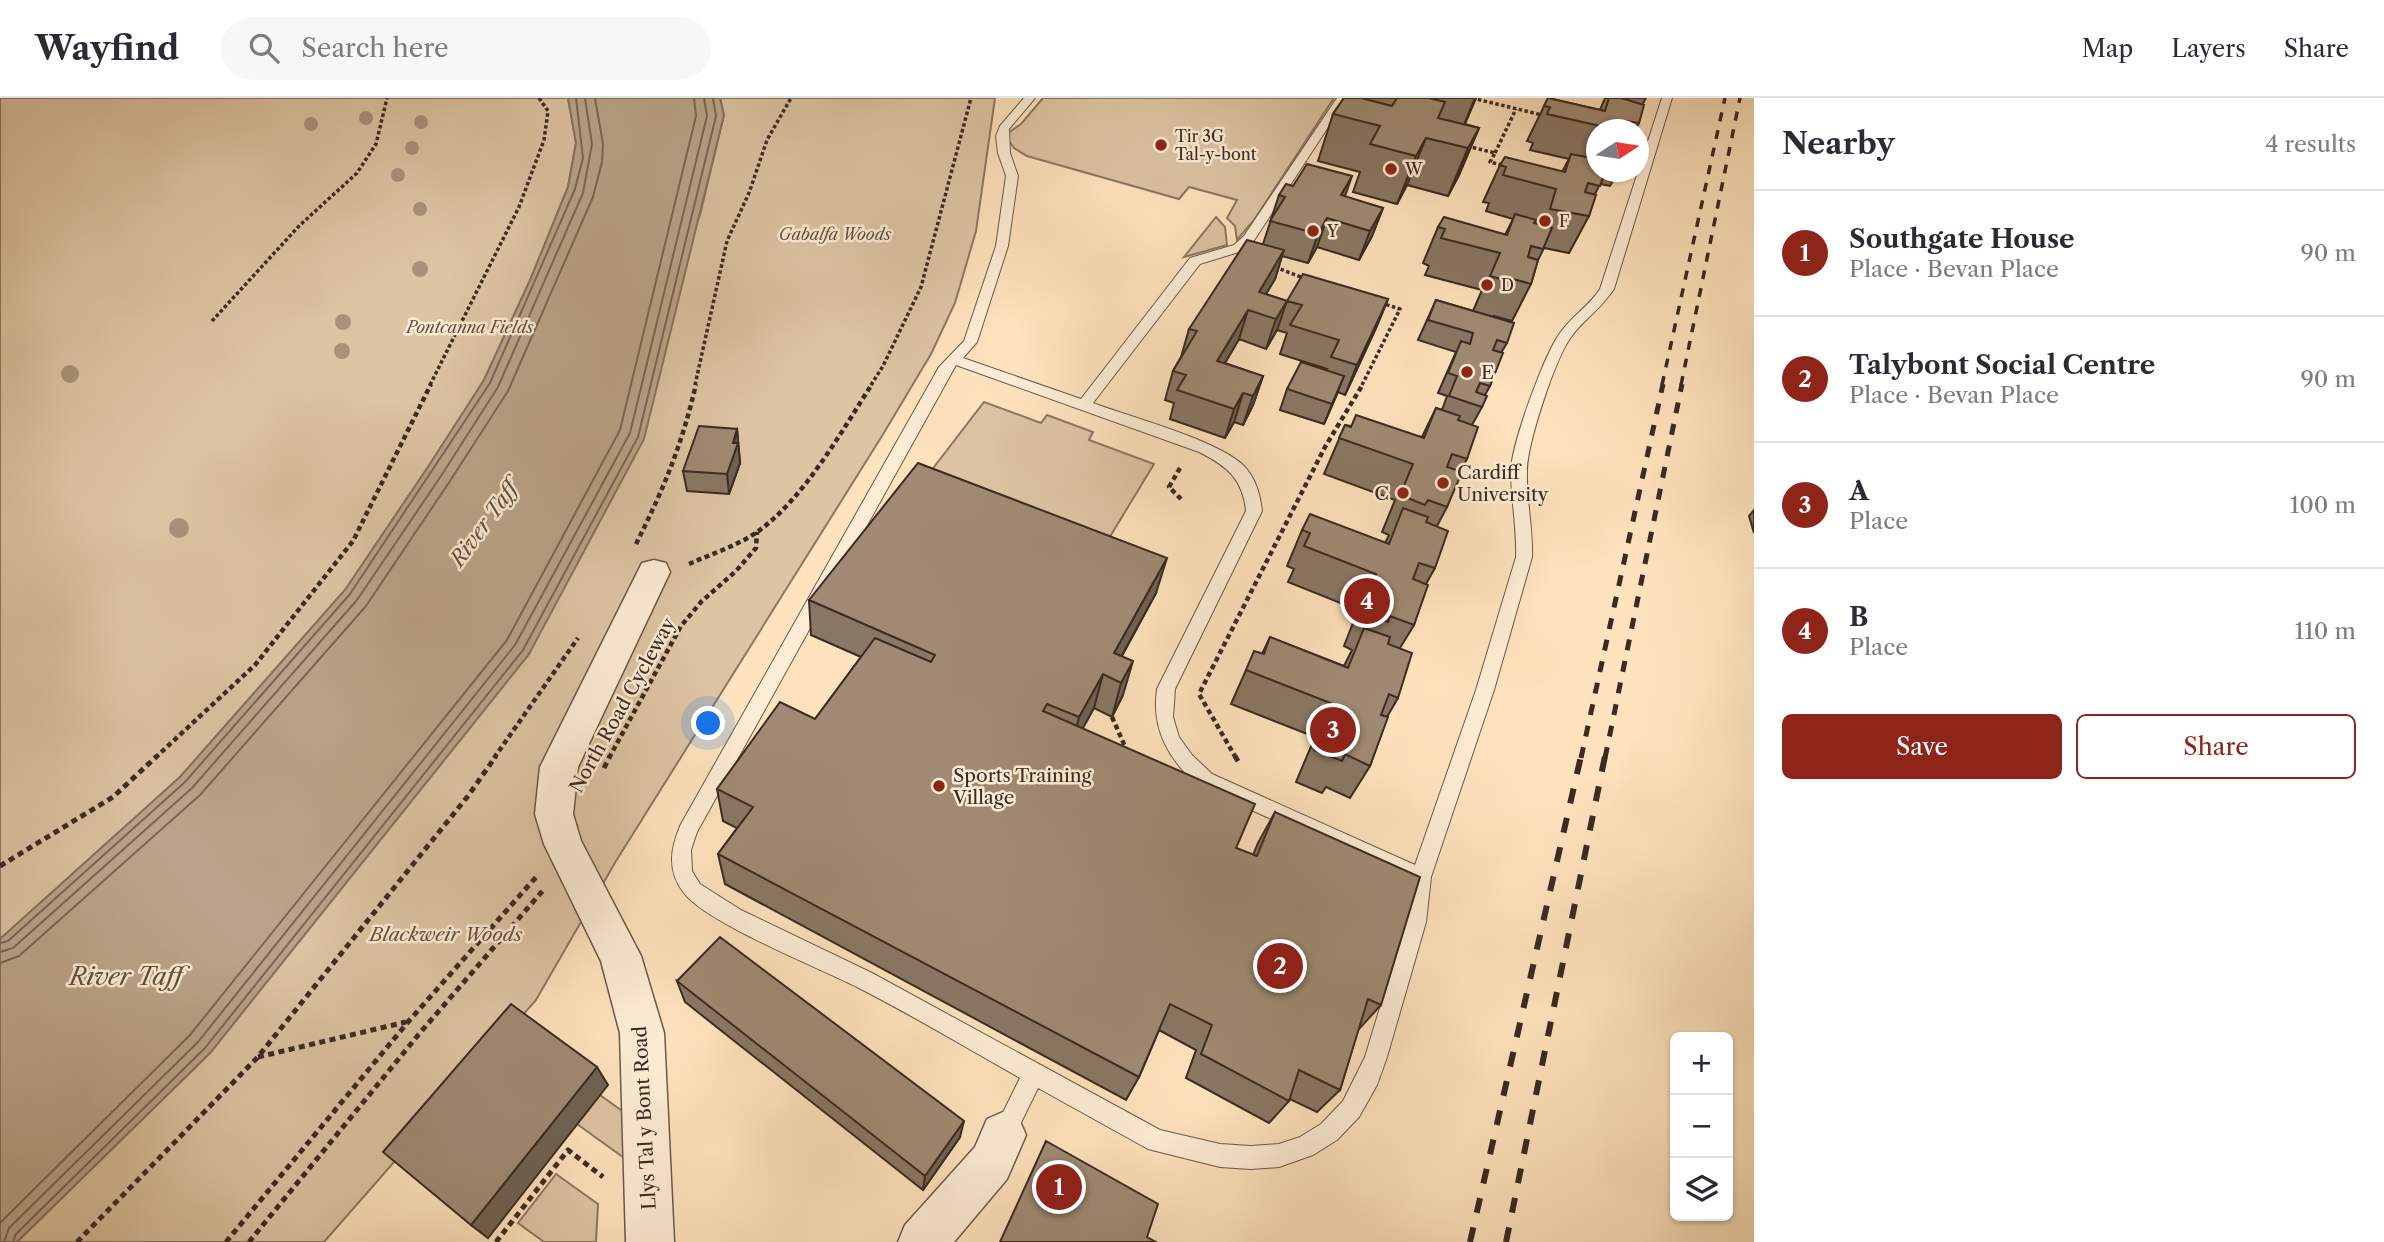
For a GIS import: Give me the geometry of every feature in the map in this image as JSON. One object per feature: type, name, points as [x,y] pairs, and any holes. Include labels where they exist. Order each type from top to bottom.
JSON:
[{"type":"street","name":"Llys Tal y Bont Road","points":[[644,559],[559,767],[554,814],[566,852],[620,956],[633,993],[642,1033],[650,1242]]},
{"type":"street","points":[[922,1242],[991,1163],[1003,1135]]},
{"type":"lane","points":[[1030,98],[1004,128],[1002,146],[1012,176],[1002,246],[970,342],[952,359],[688,830],[681,850],[682,873],[693,890],[734,918],[864,980],[1156,1141],[1199,1154],[1238,1158],[1277,1156],[1325,1138],[1345,1118],[1370,1075],[1422,893],[1421,877],[1485,690],[1524,557],[1525,534],[1518,470],[1522,450],[1552,358],[1566,334],[1597,305],[1607,289],[1667,98]]},
{"type":"lane","points":[[1083,405],[1195,261],[1238,248],[1250,239],[1342,98]]},
{"type":"lane","points":[[952,359],[1222,457],[1247,478],[1253,493],[1254,511],[1166,689],[1162,706],[1166,730],[1182,758],[1205,780],[1421,877]]},
{"type":"lane","points":[[1003,1135],[1034,1072]]},
{"type":"path","points":[[212,321],[299,226],[357,173],[376,145],[387,98]]},
{"type":"path","points":[[0,866],[113,797],[255,665],[354,541],[519,207],[544,140],[548,111],[539,98]]},
{"type":"path","points":[[757,532],[674,571],[644,559],[687,423],[727,241],[749,193],[767,140],[791,98]]},
{"type":"path","name":"North Road Cycleway","points":[[602,771],[681,626],[701,602],[756,548],[757,532],[810,477],[883,366],[920,287],[971,98]]},
{"type":"path","points":[[1472,98],[1552,118]]},
{"type":"path","points":[[1516,109],[1490,162],[1516,168]]},
{"type":"path","points":[[1463,145],[1495,153]]},
{"type":"path","points":[[1272,266],[1309,279]]},
{"type":"path","points":[[1241,766],[1199,694],[1325,447],[1356,397],[1400,309],[1373,301]]},
{"type":"path","points":[[1180,468],[1169,487],[1181,499]]},
{"type":"path","points":[[77,1242],[257,1058],[468,796],[581,634]]},
{"type":"path","points":[[1112,717],[1136,769],[1182,758]]},
{"type":"path","points":[[226,1242],[408,1022],[566,852]]},
{"type":"path","points":[[249,1242],[566,852]]},
{"type":"path","points":[[257,1058],[408,1022]]},
{"type":"path","points":[[496,1242],[568,1150],[602,1177],[615,1181]]},
{"type":"green space","name":"Pontcanna Fields","points":[[0,98],[568,98],[576,143],[568,187],[531,278],[484,380],[345,590],[180,777],[0,939]]},
{"type":"green space","points":[[720,98],[995,98],[976,231],[955,303],[931,354],[616,861],[536,1000],[324,1242],[17,1242],[210,1053],[529,654],[700,215],[724,115]]},
{"type":"green space","name":"Tir 3G Tal-y-bont","points":[[1043,98],[1334,98],[1254,220],[1237,240],[1235,226],[1227,218],[1237,200],[1189,187],[1179,199],[1027,156],[1014,148],[1007,138],[1008,133],[1021,124]]},
{"type":"green space","points":[[1216,217],[1225,227],[1227,245],[1184,257]]},
{"type":"green space","points":[[984,402],[1041,423],[1047,415],[1093,432],[1089,440],[1154,464],[1091,568],[911,497]]},
{"type":"green space","points":[[600,1095],[625,1113],[627,1160],[577,1124]]},
{"type":"green space","points":[[556,1174],[598,1204],[596,1242],[544,1242],[518,1223]]},
{"type":"water","name":"River Taff","points":[[568,98],[720,98],[724,115],[644,439],[529,654],[210,1053],[17,1242],[0,1242],[0,939],[180,777],[345,590],[484,380],[531,278],[568,187],[576,143]]},
{"type":"building","points":[[1344,98],[1361,98],[1392,106],[1397,98],[1429,98],[1445,102],[1438,118],[1479,128],[1468,148],[1426,138],[1416,156],[1370,144],[1380,126],[1333,114]]},
{"type":"building","points":[[1548,98],[1605,111],[1609,98],[1621,98],[1644,105],[1640,119],[1586,119],[1586,123],[1547,114],[1550,107],[1544,106]]},
{"type":"building","points":[[1571,154],[1586,157],[1586,182],[1601,182],[1600,186],[1588,183],[1585,192],[1596,195],[1589,216],[1550,209],[1556,189],[1503,175],[1506,167],[1500,165],[1505,157],[1565,172]]},
{"type":"building","points":[[1307,164],[1352,176],[1341,195],[1383,208],[1370,231],[1327,218],[1318,234],[1270,221],[1285,197],[1279,195],[1286,184],[1293,186]]},
{"type":"building","points":[[1515,214],[1552,228],[1543,249],[1531,246],[1528,257],[1538,260],[1531,284],[1490,276],[1500,253],[1441,238],[1445,229],[1438,227],[1444,217],[1507,235]]},
{"type":"building","points":[[1247,240],[1284,250],[1259,292],[1287,301],[1276,319],[1248,310],[1217,361],[1263,376],[1253,396],[1243,393],[1234,409],[1177,390],[1186,375],[1173,371],[1197,331],[1189,329]]},
{"type":"building","points":[[1303,274],[1388,299],[1357,365],[1331,357],[1339,340],[1290,325],[1302,305],[1287,301]]},
{"type":"building","points":[[1436,300],[1514,323],[1507,343],[1497,340],[1493,350],[1503,353],[1490,386],[1480,383],[1476,392],[1487,396],[1482,407],[1449,396],[1457,376],[1448,373],[1461,341],[1470,344],[1473,333],[1428,320]]},
{"type":"building","points":[[1301,362],[1344,376],[1332,404],[1287,389]]},
{"type":"building","points":[[1436,408],[1460,416],[1458,420],[1478,427],[1467,459],[1452,454],[1447,467],[1462,472],[1447,507],[1428,500],[1425,505],[1400,495],[1413,464],[1339,438],[1345,425],[1351,427],[1356,415],[1424,438]]},
{"type":"building","points":[[699,426],[737,429],[733,443],[738,443],[727,474],[683,471]]},
{"type":"building","name":"Sports Training Village","points":[[918,463],[1167,558],[1114,653],[1133,661],[1121,683],[1103,674],[1079,717],[1047,704],[1043,711],[1255,804],[1236,848],[1257,856],[1275,812],[1420,877],[1381,1005],[1368,999],[1340,1090],[1299,1070],[1289,1101],[1201,1054],[1212,1025],[1170,1004],[1139,1077],[718,854],[753,807],[717,789],[780,702],[815,719],[875,638],[931,662],[935,655],[809,600]]},
{"type":"building","points":[[1403,508],[1428,517],[1426,522],[1448,531],[1435,568],[1419,563],[1413,579],[1428,585],[1414,625],[1390,616],[1388,622],[1362,612],[1376,574],[1304,546],[1310,533],[1302,530],[1310,514],[1389,544]]},
{"type":"building","points":[[1364,628],[1390,637],[1388,644],[1412,653],[1398,698],[1389,694],[1381,715],[1388,717],[1370,766],[1345,754],[1342,761],[1314,750],[1333,704],[1246,670],[1254,651],[1264,654],[1270,637],[1348,668]]},
{"type":"building","points":[[720,937],[964,1121],[925,1176],[677,981]]},
{"type":"building","points":[[511,1004],[597,1067],[471,1225],[383,1152]]},
{"type":"building","points":[[1046,1141],[1158,1204],[1147,1237],[1156,1242],[1000,1242]]},
{"type":"railway","points":[[1662,385],[1725,98]]},
{"type":"railway","points":[[1681,385],[1740,98]]},
{"type":"railway","points":[[1581,758],[1663,384]]},
{"type":"railway","points":[[1605,758],[1682,384]]},
{"type":"railway","points":[[1470,1242],[1581,756]]},
{"type":"railway","points":[[1506,1242],[1605,756]]},
{"type":"place","name":"Tir 3G Tal-y-bont","points":[[1161,145]]},
{"type":"place","name":"W","points":[[1391,169]]},
{"type":"place","name":"F","points":[[1545,221]]},
{"type":"place","name":"Y","points":[[1313,231]]},
{"type":"place","name":"D","points":[[1487,285]]},
{"type":"place","name":"E","points":[[1467,372]]},
{"type":"place","name":"Cardiff University","points":[[1443,483]]},
{"type":"place","name":"C","points":[[1403,493]]},
{"type":"place","name":"B","points":[[1367,601]]},
{"type":"place","name":"A","points":[[1333,730]]},
{"type":"place","name":"Sports Training Village","points":[[939,786]]},
{"type":"place","name":"Talybont Social Centre","points":[[1280,966]]},
{"type":"place","name":"Southgate House","points":[[1059,1187]]},
{"type":"park label","name":"Gabalfa Woods","points":[[835,234]]},
{"type":"park label","name":"Blackweir Woods","points":[[446,934]]}]
